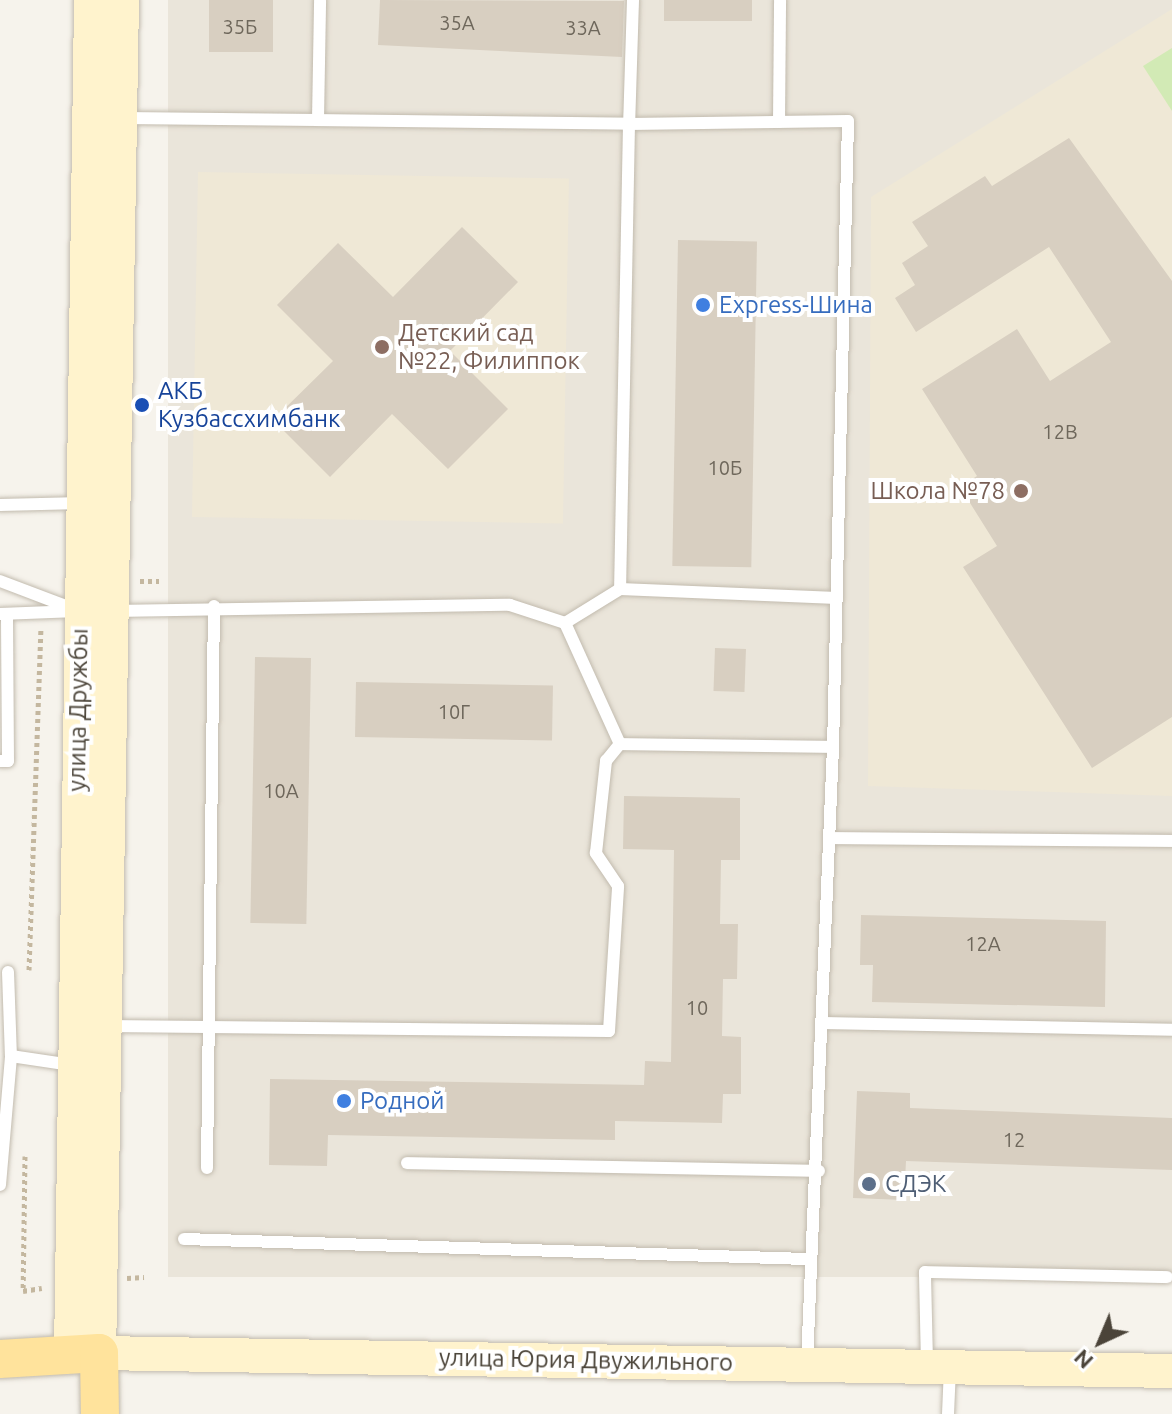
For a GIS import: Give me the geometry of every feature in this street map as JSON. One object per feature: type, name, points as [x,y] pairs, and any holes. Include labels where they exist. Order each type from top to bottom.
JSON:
[{"type":"main road","name":"улица Юрия Двужильного","points":[[0,1359],[85,1354]]},
{"type":"main road","name":"улица Дружбы","points":[[85,1354],[99,1414]]},
{"type":"street","name":"улица Дружбы","points":[[85,1354],[102,1026],[94,611],[82,503],[91,0]]},
{"type":"street","name":"улица Дружбы","points":[[85,1354],[71,1065],[120,118],[122,0]]},
{"type":"street","name":"улица Юрия Двужильного","points":[[85,1354],[1172,1371]]},
{"type":"lane","points":[[318,120],[320,0]]},
{"type":"lane","points":[[620,589],[633,0]]},
{"type":"lane","points":[[779,122],[780,0]]},
{"type":"lane","points":[[120,118],[629,124],[848,121],[830,838],[819,1171],[808,1259],[807,1363]]},
{"type":"lane","points":[[0,505],[82,503]]},
{"type":"lane","points":[[0,581],[94,611]]},
{"type":"lane","points":[[565,623],[620,589],[837,598]]},
{"type":"lane","points":[[0,761],[8,761],[4,614],[214,606],[510,605],[565,623],[620,744]]},
{"type":"lane","points":[[207,1168],[212,1023],[214,606]]},
{"type":"lane","points":[[620,744],[833,747]]},
{"type":"lane","points":[[102,1026],[212,1023],[609,1031],[618,886],[596,853],[606,761],[620,744]]},
{"type":"lane","points":[[830,838],[1172,841]]},
{"type":"lane","points":[[0,1185],[11,1056],[8,972]]},
{"type":"lane","points":[[823,1023],[1172,1030]]},
{"type":"lane","points":[[11,1056],[71,1065]]},
{"type":"lane","points":[[407,1163],[819,1171]]},
{"type":"lane","points":[[184,1239],[808,1259]]},
{"type":"lane","points":[[948,1414],[925,1272],[1167,1277]]},
{"type":"shaded area","points":[[168,0],[1172,0],[1172,1277],[168,1277]]},
{"type":"shaded area","name":"Школа №78","points":[[1172,9],[1172,796],[868,786],[871,197]]},
{"type":"shaded area","name":"Детский сад №22, Филиппок","points":[[198,172],[569,178],[563,523],[192,517]]},
{"type":"green space","points":[[1172,48],[1172,111],[1143,66]]},
{"type":"building","points":[[209,0],[273,0],[273,52],[209,52]]},
{"type":"building","points":[[380,0],[624,1],[622,57],[378,45]]},
{"type":"building","points":[[664,0],[752,0],[752,21],[664,21]]},
{"type":"building","points":[[1069,138],[1172,281],[1172,717],[1092,768],[963,567],[997,546],[960,487],[977,476],[922,389],[1017,329],[1050,381],[1111,342],[1049,247],[916,332],[895,298],[915,285],[902,263],[928,246],[912,222],[985,176],[992,186]]},
{"type":"building","points":[[462,227],[518,282],[450,351],[508,409],[448,469],[392,414],[330,477],[273,420],[333,361],[277,305],[338,243],[393,297]]},
{"type":"building","points":[[678,240],[757,241],[751,567],[672,566]]},
{"type":"building","points":[[715,648],[746,649],[744,692],[713,691]]},
{"type":"building","points":[[255,657],[311,658],[306,924],[250,923]]},
{"type":"building","points":[[356,682],[553,685],[552,740],[355,737]]},
{"type":"building","points":[[624,796],[740,798],[740,860],[721,860],[720,924],[738,924],[737,979],[723,979],[722,1036],[741,1037],[741,1094],[723,1094],[722,1123],[615,1121],[615,1140],[328,1135],[327,1166],[269,1165],[270,1079],[644,1085],[645,1061],[671,1062],[674,850],[623,849]]},
{"type":"building","points":[[861,915],[1106,921],[1105,1007],[872,1002],[873,965],[860,965]]},
{"type":"building","points":[[857,1091],[910,1093],[910,1108],[1172,1118],[1172,1170],[906,1161],[904,1200],[853,1198]]},
{"type":"place","name":"Express-Шина","points":[[703,305]]},
{"type":"place","name":"Детский сад №22, Филиппок","points":[[382,347]]},
{"type":"place","name":"АКБ Кузбассхимбанк","points":[[142,405]]},
{"type":"place","name":"Школа №78","points":[[1021,491]]},
{"type":"place","name":"Родной","points":[[344,1101]]},
{"type":"place","name":"СДЭК","points":[[869,1184]]}]
